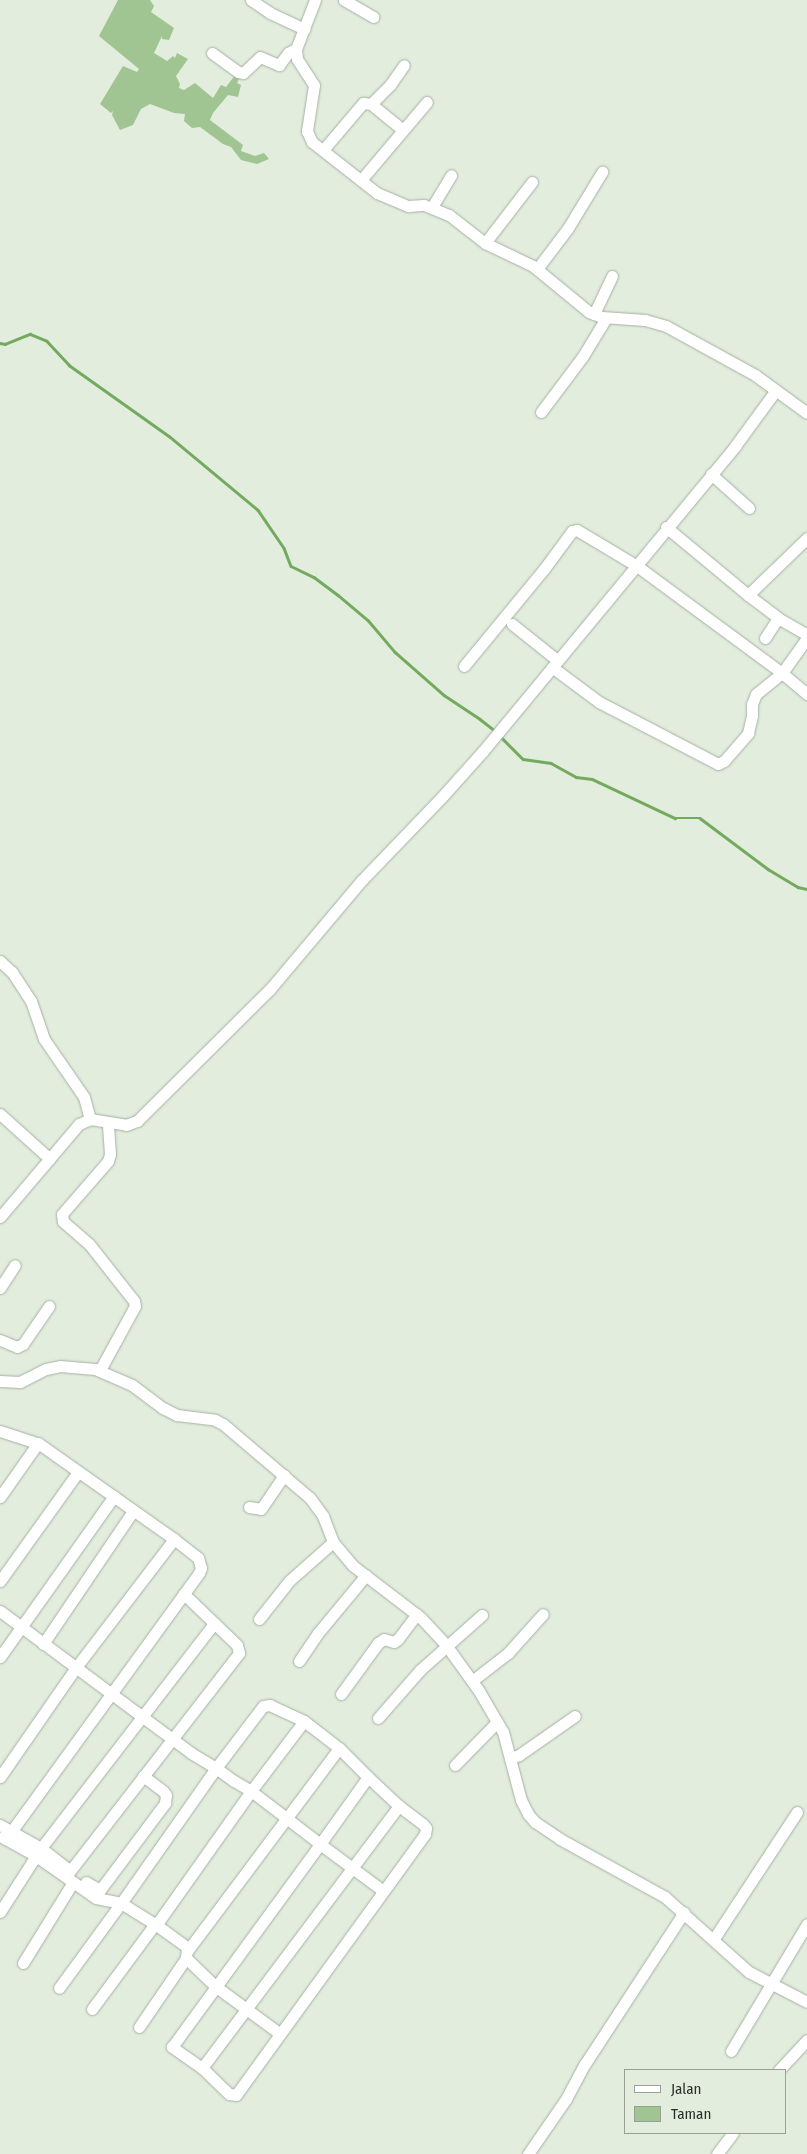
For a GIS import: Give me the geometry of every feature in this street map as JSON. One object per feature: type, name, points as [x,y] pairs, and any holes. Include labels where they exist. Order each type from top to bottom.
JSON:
[{"type":"street","points":[[251,0],[270,13],[304,29]]},
{"type":"street","points":[[212,53],[243,74],[260,56],[278,65],[293,51],[315,0]]},
{"type":"street","points":[[344,0],[374,17]]},
{"type":"street","points":[[293,51],[314,84],[307,130],[308,137],[378,193],[408,206],[432,207],[448,215],[485,243],[537,269],[606,318],[645,320],[666,326],[711,350],[776,390],[807,413]]},
{"type":"street","points":[[371,104],[390,85],[404,64]]},
{"type":"street","points":[[361,180],[427,102]]},
{"type":"street","points":[[323,150],[363,103],[371,104],[403,130]]},
{"type":"street","points":[[537,269],[568,228],[602,172]]},
{"type":"street","points":[[432,207],[451,175]]},
{"type":"street","points":[[485,243],[532,182]]},
{"type":"street","points":[[595,311],[612,276]]},
{"type":"street","points":[[541,412],[583,356],[606,318]]},
{"type":"street","points":[[0,1217],[79,1124],[90,1119],[129,1125],[137,1122],[270,990],[386,852],[441,798],[483,751],[637,566],[666,527],[735,446],[776,390]]},
{"type":"street","points":[[788,398],[807,402]]},
{"type":"street","points":[[711,474],[749,508]]},
{"type":"street","points":[[512,624],[599,702],[718,764],[724,761],[748,733],[752,715],[752,704],[756,694],[782,673],[807,636],[778,618],[666,527]]},
{"type":"street","points":[[464,666],[575,530],[637,566],[782,673],[807,694]]},
{"type":"street","points":[[748,594],[807,538]]},
{"type":"street","points":[[765,638],[778,618]]},
{"type":"street","points":[[1,964],[31,1001],[44,1039],[73,1077],[84,1097],[90,1119]]},
{"type":"street","points":[[0,1114],[50,1158]]},
{"type":"street","points":[[100,1370],[135,1306],[134,1301],[89,1244],[63,1221],[62,1214],[108,1161],[110,1154],[108,1122]]},
{"type":"street","points":[[0,1288],[15,1266]]},
{"type":"street","points":[[0,1340],[17,1347],[23,1344],[50,1306]]},
{"type":"street","points":[[0,1381],[20,1382],[46,1369],[60,1366],[100,1370],[132,1384],[163,1408],[177,1415],[215,1420],[223,1424],[284,1475],[315,1504],[323,1516],[333,1542],[352,1565],[451,1641],[478,1677],[497,1722],[515,1757],[521,1800],[528,1814],[535,1822],[560,1839],[665,1897],[749,1972],[807,2002]]},
{"type":"street","points":[[0,1430],[38,1443],[174,1539],[200,1562],[199,1573],[6,1835]]},
{"type":"street","points":[[0,1497],[38,1443]]},
{"type":"street","points":[[0,1581],[78,1472]]},
{"type":"street","points":[[249,1507],[261,1509],[284,1475]]},
{"type":"street","points":[[0,1657],[114,1496]]},
{"type":"street","points":[[43,1644],[133,1511]]},
{"type":"street","points":[[0,1765],[74,1664],[174,1539]]},
{"type":"street","points":[[259,1619],[289,1581],[333,1542]]},
{"type":"street","points":[[299,1661],[318,1633],[366,1576]]},
{"type":"street","points":[[23,1963],[71,1876],[143,1776],[238,1653],[237,1645],[184,1594]]},
{"type":"street","points":[[0,1611],[23,1626],[43,1644],[74,1664],[111,1694],[250,1791],[382,1890]]},
{"type":"street","points":[[341,1694],[378,1642],[384,1639],[394,1642],[417,1614]]},
{"type":"street","points":[[378,1718],[420,1670],[482,1614]]},
{"type":"street","points":[[478,1677],[508,1653],[543,1614]]},
{"type":"street","points":[[0,1912],[38,1852],[214,1623]]},
{"type":"street","points":[[0,1777],[74,1664]]},
{"type":"street","points":[[59,1988],[216,1768],[266,1704],[304,1721],[339,1748],[398,1806],[423,1824],[426,1828],[425,1834],[382,1890],[234,2096],[202,2068],[172,2047],[368,1777]]},
{"type":"street","points":[[515,1757],[575,1716]]},
{"type":"street","points":[[92,2009],[250,1791],[304,1721]]},
{"type":"street","points":[[455,1765],[497,1722]]},
{"type":"street","points":[[139,2027],[187,1954],[339,1748]]},
{"type":"street","points":[[98,1894],[166,1798],[163,1790],[143,1776]]},
{"type":"street","points":[[202,2068],[398,1806]]},
{"type":"street","points":[[712,1940],[796,1812]]},
{"type":"street","points":[[0,1824],[6,1835],[38,1852],[98,1894],[120,1900],[184,1944],[187,1954],[215,1986],[279,2033]]},
{"type":"street","points":[[528,2154],[566,2099],[590,2057],[684,1912]]},
{"type":"street","points":[[731,2051],[746,2023],[772,1985],[807,1924]]},
{"type":"street","points":[[780,2069],[807,2040]]},
{"type":"street","points":[[717,2154],[732,2134]]},
{"type":"green space","points":[[118,0],[150,0],[154,6],[151,12],[174,28],[169,40],[162,39],[162,36],[154,53],[167,61],[173,56],[175,58],[177,53],[188,59],[176,76],[180,84],[179,88],[184,90],[195,83],[213,98],[221,85],[226,87],[236,74],[240,77],[237,83],[241,85],[238,97],[228,95],[213,113],[210,120],[243,145],[241,151],[255,156],[264,153],[269,159],[257,164],[241,160],[231,147],[223,144],[200,127],[192,128],[184,121],[185,114],[174,113],[150,104],[141,109],[133,125],[120,130],[112,115],[113,111],[111,113],[100,104],[123,66],[137,72],[139,69],[99,36]]},
{"type":"waterway","points":[[0,343],[5,344],[30,334],[47,341],[69,365],[169,436],[258,510],[284,548],[291,566],[314,577],[338,595],[368,620],[395,652],[444,695],[494,730]]},
{"type":"waterway","points":[[501,737],[523,759],[551,763],[576,777],[592,779],[675,818],[700,818],[768,869],[798,887],[807,889]]}]
